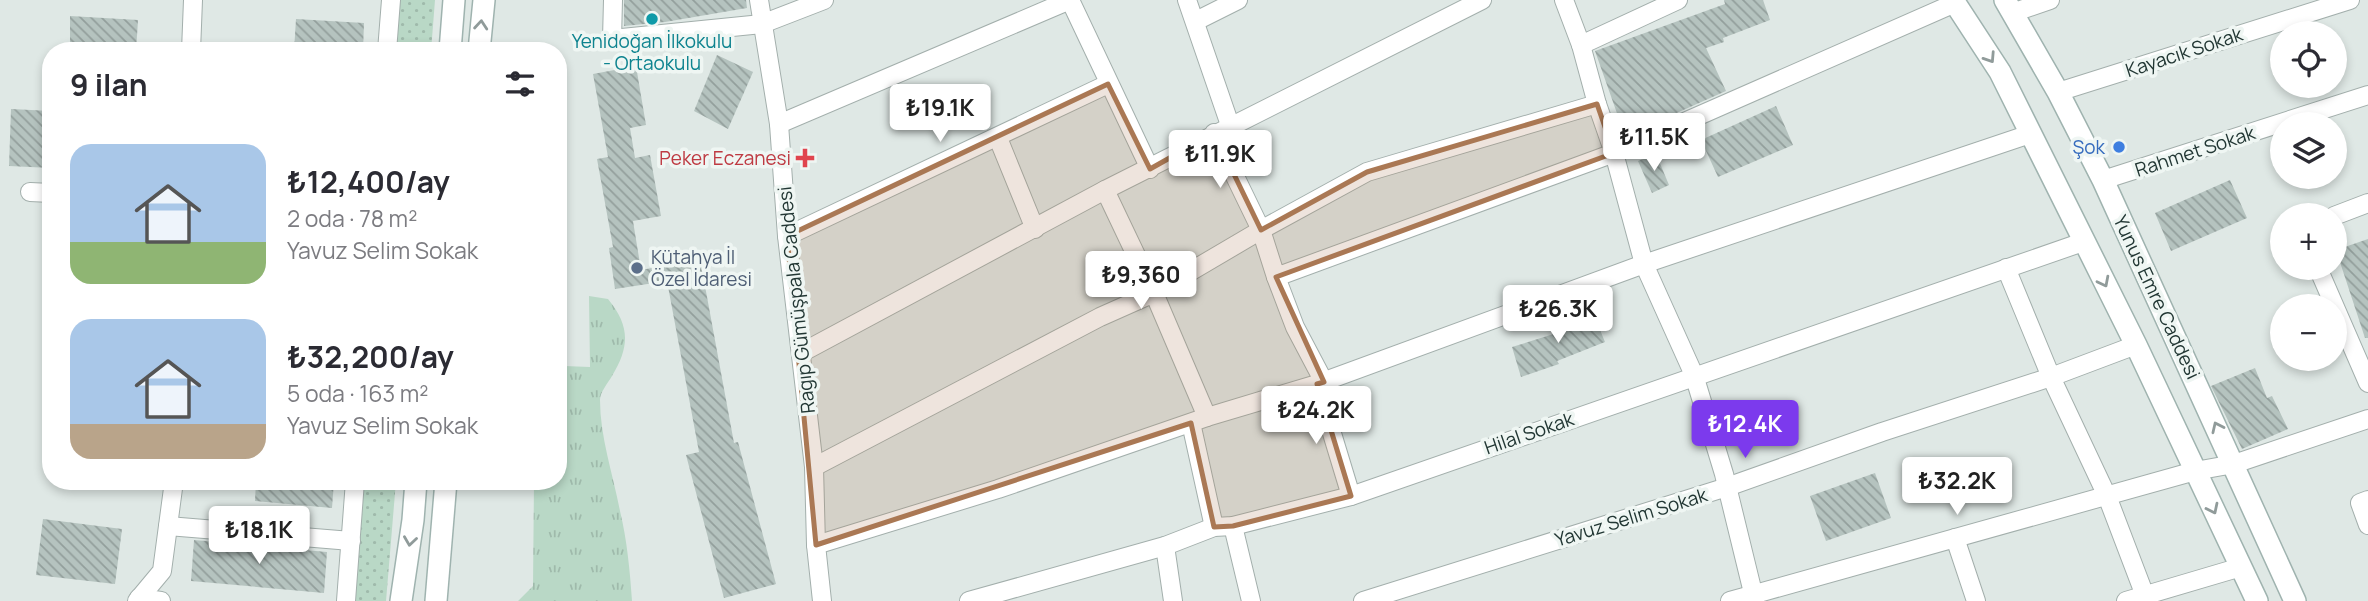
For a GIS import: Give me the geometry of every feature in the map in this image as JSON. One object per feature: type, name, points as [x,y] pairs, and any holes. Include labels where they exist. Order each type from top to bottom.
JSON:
[{"type":"street","points":[[191,42],[192,0]]},
{"type":"street","points":[[388,42],[391,0]]},
{"type":"street","points":[[451,42],[454,0]]},
{"type":"street","points":[[480,42],[484,0]]},
{"type":"street","points":[[613,0],[612,38],[762,24],[824,0]]},
{"type":"street","name":"Ragıp Gümüşpala Caddesi","points":[[759,0],[779,124],[788,236],[814,467],[816,545],[822,601]]},
{"type":"street","points":[[779,124],[1070,0],[1150,169]]},
{"type":"street","points":[[1187,0],[1196,21],[1222,129],[1295,327],[1321,383],[1351,496]]},
{"type":"street","points":[[1196,21],[1238,0]]},
{"type":"street","points":[[801,353],[1104,190],[1482,0]]},
{"type":"street","points":[[1563,0],[1581,46],[1614,153],[1644,264],[1694,375],[1727,487],[1754,598]]},
{"type":"street","points":[[1581,46],[1678,0]]},
{"type":"street","points":[[2009,7],[2050,0]]},
{"type":"street","name":"Kayacık Sokak","points":[[2058,92],[2350,0]]},
{"type":"street","points":[[1276,277],[1614,153],[1954,2],[2000,72],[2136,345],[2257,601]]},
{"type":"street","name":"Yunus Emre Caddesi","points":[[2009,7],[2058,92],[2103,180],[2295,601]]},
{"type":"street","points":[[788,236],[1108,84]]},
{"type":"street","name":"Rahmet Sokak","points":[[2103,180],[2368,95]]},
{"type":"street","points":[[814,467],[1100,317],[1154,293],[1367,172],[1597,104]]},
{"type":"street","points":[[816,545],[998,489],[1199,420],[1321,383],[1644,264],[2030,134]]},
{"type":"street","points":[[998,138],[1035,229]]},
{"type":"street","points":[[1104,190],[1154,293],[1199,420],[1214,527]]},
{"type":"street","points":[[30,192],[42,193]]},
{"type":"street","points":[[2347,211],[2368,204]]},
{"type":"street","name":"Hilal Sokak","points":[[969,601],[1165,546],[1214,527],[1233,526],[1351,496],[2083,242]]},
{"type":"street","points":[[2006,268],[2051,377],[2107,496],[2146,598]]},
{"type":"street","points":[[2323,280],[2368,383]]},
{"type":"street","name":"Yavuz Selim Sokak","points":[[1363,601],[1727,487],[1882,432],[2051,377],[2136,345]]},
{"type":"street","points":[[1730,601],[1754,598],[2195,471],[2234,464],[2368,419]]},
{"type":"street","points":[[138,599],[162,571],[173,490]]},
{"type":"street","points":[[346,601],[354,490]]},
{"type":"street","points":[[401,601],[415,490]]},
{"type":"street","points":[[436,601],[445,490]]},
{"type":"street","points":[[2368,500],[2360,503],[2368,526]]},
{"type":"street","points":[[167,526],[351,541]]},
{"type":"street","points":[[1233,526],[1251,601]]},
{"type":"street","points":[[1955,538],[1976,601]]},
{"type":"street","points":[[1165,546],[1173,601]]},
{"type":"street","points":[[2126,601],[2146,598],[2241,566]]},
{"type":"street","points":[[138,599],[161,601]]},
{"type":"highlighted area","points":[[1108,84],[1150,169],[1214,133],[1261,230],[1367,172],[1597,104],[1614,153],[1276,277],[1324,382],[1317,384],[1351,496],[1233,526],[1214,527],[1191,423],[816,545],[787,236]]},
{"type":"green space","points":[[394,0],[435,0],[432,42],[392,42]]},
{"type":"green space","points":[[589,296],[608,299],[624,327],[622,355],[600,400],[604,442],[626,544],[632,601],[518,601],[533,586],[534,490],[567,490],[567,366],[590,367]]},
{"type":"green space","points":[[361,490],[395,490],[386,601],[354,601]]},
{"type":"building","name":"Yenidoğan İlkokulu - Ortaokulu","points":[[624,0],[746,0],[747,8],[624,26]]},
{"type":"building","points":[[1724,0],[1763,0],[1770,20],[1723,38],[1724,42],[1706,48],[1726,91],[1625,136],[1595,51],[1725,4]]},
{"type":"building","points":[[70,16],[138,20],[137,42],[70,42]]},
{"type":"building","points":[[296,19],[364,23],[363,42],[295,42]]},
{"type":"building","points":[[717,55],[753,72],[728,129],[694,111]]},
{"type":"building","points":[[636,66],[646,125],[630,128],[635,158],[650,155],[661,216],[633,221],[641,270],[700,259],[734,443],[738,442],[776,584],[724,598],[686,455],[699,452],[667,281],[615,289],[609,248],[613,247],[597,159],[608,157],[593,74]]},
{"type":"building","points":[[1776,106],[1793,145],[1718,177],[1701,140]]},
{"type":"building","points":[[11,109],[42,111],[42,168],[9,166]]},
{"type":"building","points":[[1656,154],[1669,185],[1652,193],[1638,161]]},
{"type":"building","points":[[2230,180],[2247,218],[2171,251],[2155,213]]},
{"type":"building","points":[[2368,239],[2368,338],[2365,338],[2346,280],[2347,246]]},
{"type":"building","points":[[1593,313],[1605,342],[1557,361],[1559,364],[1521,377],[1512,347],[1560,332],[1558,327]]},
{"type":"building","points":[[2255,368],[2267,398],[2272,396],[2288,429],[2242,449],[2211,386]]},
{"type":"building","points":[[1875,473],[1891,518],[1826,541],[1810,496]]},
{"type":"building","points":[[256,490],[333,490],[332,508],[255,501]]},
{"type":"building","points":[[43,519],[122,529],[115,584],[36,575]]},
{"type":"building","points":[[194,540],[327,552],[324,593],[191,581]]},
{"type":"place","name":"Yenidoğan İlkokulu - Ortaokulu","points":[[652,19]]},
{"type":"place","name":"Şok","points":[[2119,147]]},
{"type":"place","name":"Peker Eczanesi","points":[[805,158]]},
{"type":"place","name":"Kütahya İl Özel İdaresi","points":[[637,268]]}]
